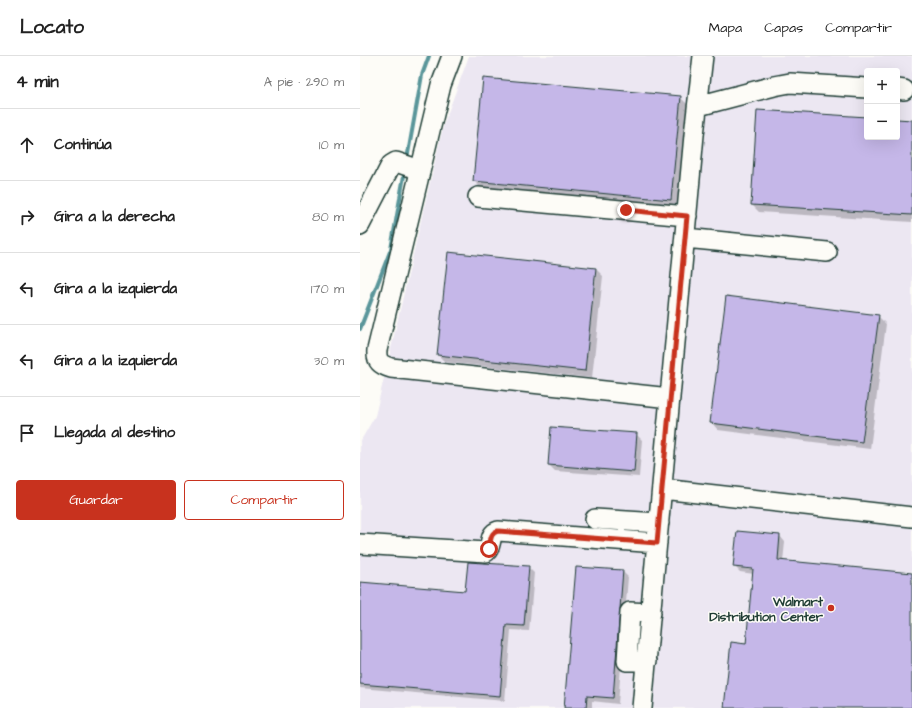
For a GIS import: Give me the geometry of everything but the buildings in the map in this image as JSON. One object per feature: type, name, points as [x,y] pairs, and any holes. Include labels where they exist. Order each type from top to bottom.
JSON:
[{"type":"street","points":[[452,56],[441,84],[420,170],[377,350],[376,356],[378,361],[382,366],[391,368],[670,396]]},
{"type":"street","points":[[642,708],[703,56]]},
{"type":"street","points":[[698,106],[790,83],[864,88]]},
{"type":"street","points":[[360,225],[391,165],[396,162],[420,170]]},
{"type":"street","points":[[478,197],[687,216]]},
{"type":"street","points":[[685,238],[827,252]]},
{"type":"street","points":[[662,489],[912,517]]},
{"type":"street","points":[[595,519],[659,523]]},
{"type":"street","points":[[360,544],[486,552],[489,549],[492,534],[498,531],[657,543]]},
{"type":"shaded area","points":[[469,56],[912,56],[912,708],[360,708],[360,442],[375,416],[444,123]]},
{"type":"waterway","points":[[407,159],[422,75],[429,56]]},
{"type":"waterway","points":[[360,329],[391,249],[405,170]]},
{"type":"place","name":"Walmart Distribution Center","points":[[831,608]]},
{"type":"route","points":[[489,549],[492,534],[498,531],[657,543],[687,216],[626,210]]}]
